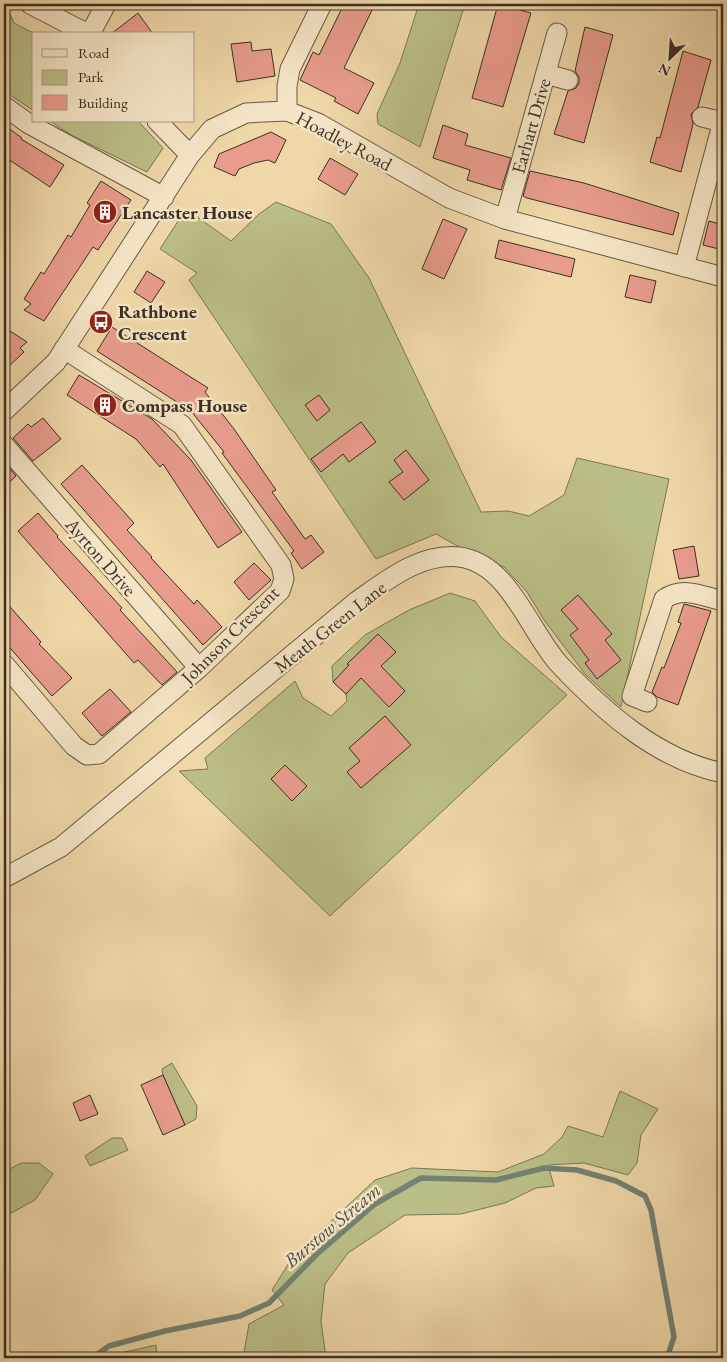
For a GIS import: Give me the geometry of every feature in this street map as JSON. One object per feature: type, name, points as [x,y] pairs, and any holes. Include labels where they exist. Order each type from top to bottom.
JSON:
[{"type":"street","points":[[30,4],[85,32]]},
{"type":"street","points":[[90,32],[106,4]]},
{"type":"street","points":[[287,111],[287,86],[290,69],[322,4]]},
{"type":"street","name":"Earhart Drive","points":[[505,219],[557,33]]},
{"type":"street","points":[[546,74],[568,80]]},
{"type":"street","points":[[4,106],[29,124],[164,197]]},
{"type":"street","name":"Hoadley Road","points":[[7,402],[56,362],[190,155],[212,129],[246,113],[287,111],[318,123],[449,198],[505,219],[723,277]]},
{"type":"street","points":[[684,267],[723,122],[702,116]]},
{"type":"street","points":[[158,122],[190,155]]},
{"type":"street","name":"Johnson Crescent","points":[[4,664],[74,746],[87,755],[99,754],[199,668],[280,591],[284,580],[281,565],[182,425],[64,349]]},
{"type":"street","name":"Ayrton Drive","points":[[4,445],[199,668]]},
{"type":"street","name":"Meath Green Lane","points":[[4,878],[61,847],[357,601],[401,572],[439,557],[461,558],[478,563],[500,578],[559,664],[608,710],[640,736],[685,763],[723,773]]},
{"type":"street","points":[[647,702],[632,696],[664,599],[684,590],[723,601]]},
{"type":"green space","points":[[419,4],[465,4],[420,147],[378,124],[377,114],[400,63]]},
{"type":"green space","points":[[4,11],[10,14],[14,23],[32,32],[32,110],[4,91]]},
{"type":"green space","points":[[52,122],[139,122],[163,148],[147,172],[71,135]]},
{"type":"green space","points":[[276,202],[331,224],[369,278],[481,512],[508,511],[529,516],[564,495],[577,458],[669,479],[621,707],[585,674],[544,620],[527,592],[504,567],[468,552],[436,534],[376,559],[189,280],[197,273],[160,249],[186,209],[231,241],[259,214]]},
{"type":"green space","points":[[450,593],[475,601],[501,637],[567,695],[330,916],[179,771],[208,769],[205,758],[295,681],[303,698],[331,716],[347,701],[346,694],[333,682],[332,666],[365,635],[409,610]]},
{"type":"green space","points":[[172,1063],[197,1106],[196,1119],[185,1125],[163,1075],[162,1069]]},
{"type":"green space","points":[[620,1091],[658,1109],[641,1135],[637,1163],[628,1175],[584,1163],[548,1165],[554,1186],[536,1188],[505,1203],[461,1214],[405,1215],[348,1253],[325,1284],[321,1321],[326,1358],[243,1358],[249,1324],[284,1305],[272,1290],[292,1258],[375,1180],[412,1168],[498,1172],[544,1154],[562,1137],[568,1126],[603,1137]]},
{"type":"green space","points":[[112,1138],[122,1138],[128,1150],[90,1166],[85,1156]]},
{"type":"green space","points":[[21,1163],[39,1163],[53,1174],[35,1200],[4,1217],[4,1172]]},
{"type":"green space","points":[[156,1345],[157,1358],[104,1358],[107,1356]]},
{"type":"building","points":[[344,4],[375,4],[344,68],[374,83],[358,114],[334,101],[336,98],[300,80],[313,52],[319,55]]},
{"type":"building","points":[[498,4],[531,13],[503,107],[472,98]]},
{"type":"building","points":[[138,13],[152,32],[114,32]]},
{"type":"building","points":[[585,27],[613,35],[584,143],[554,134],[568,91],[576,88],[579,83],[579,77],[575,71]]},
{"type":"building","points":[[251,42],[252,51],[271,49],[275,76],[237,82],[231,44]]},
{"type":"building","points":[[683,51],[711,60],[698,107],[691,114],[693,124],[681,172],[650,162],[657,137],[660,138]]},
{"type":"building","points":[[4,125],[21,139],[64,165],[50,187],[8,159],[4,164]]},
{"type":"building","points":[[443,125],[468,134],[465,145],[511,158],[501,190],[467,180],[470,170],[433,158]]},
{"type":"building","points":[[271,132],[286,140],[275,163],[268,160],[254,163],[239,169],[235,176],[214,167],[219,154]]},
{"type":"building","points":[[330,158],[358,174],[345,195],[318,179]]},
{"type":"building","points":[[530,171],[584,183],[679,213],[673,235],[527,198],[523,196]]},
{"type":"building","points":[[101,181],[131,200],[98,250],[93,247],[44,321],[24,310],[31,304],[24,299],[41,272],[44,274],[68,235],[71,237],[90,205],[87,203]]},
{"type":"building","points":[[443,219],[467,229],[444,279],[422,269]]},
{"type":"building","points":[[709,221],[723,225],[723,250],[703,245]]},
{"type":"building","points":[[499,240],[575,259],[571,277],[495,258]]},
{"type":"building","points":[[147,271],[165,282],[151,303],[134,292]]},
{"type":"building","points":[[630,275],[656,281],[651,303],[625,297]]},
{"type":"building","points":[[4,327],[27,342],[20,348],[24,352],[4,371]]},
{"type":"building","points":[[112,327],[208,388],[205,392],[234,429],[276,490],[272,492],[305,539],[311,535],[324,552],[302,569],[291,553],[294,551],[222,453],[224,452],[191,411],[97,351]]},
{"type":"building","points":[[79,375],[152,419],[191,460],[242,532],[218,548],[163,464],[160,467],[136,439],[67,395]]},
{"type":"building","points":[[319,395],[330,410],[317,421],[305,405]]},
{"type":"building","points":[[43,418],[61,439],[33,461],[13,438],[28,424],[31,427]]},
{"type":"building","points":[[361,422],[376,442],[349,462],[343,454],[321,472],[311,459]]},
{"type":"building","points":[[406,450],[429,480],[404,500],[389,482],[403,472],[394,460]]},
{"type":"building","points":[[4,462],[16,476],[4,487]]},
{"type":"building","points":[[82,465],[134,523],[127,530],[151,558],[194,604],[197,600],[222,627],[203,645],[61,484]]},
{"type":"building","points":[[38,513],[57,537],[122,608],[120,610],[177,672],[162,685],[138,660],[134,663],[18,531]]},
{"type":"building","points":[[694,546],[699,576],[679,579],[673,550]]},
{"type":"building","points":[[254,563],[271,580],[249,600],[234,582]]},
{"type":"building","points":[[578,595],[612,634],[605,640],[621,660],[597,679],[585,663],[589,660],[570,635],[578,629],[561,610]]},
{"type":"building","points":[[4,600],[41,642],[39,644],[72,678],[52,696],[4,641]]},
{"type":"building","points":[[684,604],[711,611],[678,705],[657,697],[652,692],[662,667],[664,668],[681,623],[678,622]]},
{"type":"building","points":[[378,634],[396,652],[381,666],[405,691],[389,707],[361,678],[346,694],[333,682],[349,665],[347,664]]},
{"type":"building","points":[[110,689],[131,712],[102,736],[82,713]]},
{"type":"building","points":[[385,716],[411,745],[361,788],[347,772],[360,761],[349,748]]},
{"type":"building","points":[[285,765],[307,786],[292,801],[271,779]]},
{"type":"building","points":[[163,1075],[185,1125],[163,1135],[141,1085]]},
{"type":"building","points":[[90,1095],[98,1114],[80,1121],[73,1103]]},
{"type":"waterway","name":"Burstow Stream","points":[[92,1358],[109,1346],[165,1331],[240,1316],[269,1303],[317,1254],[375,1204],[421,1178],[496,1180],[544,1168],[577,1170],[616,1181],[645,1196],[651,1210],[674,1337],[667,1358]]},
{"type":"place","name":"Lancaster House","points":[[105,212]]},
{"type":"place","name":"Rathbone Crescent","points":[[101,322]]},
{"type":"place","name":"Compass House","points":[[105,405]]}]
